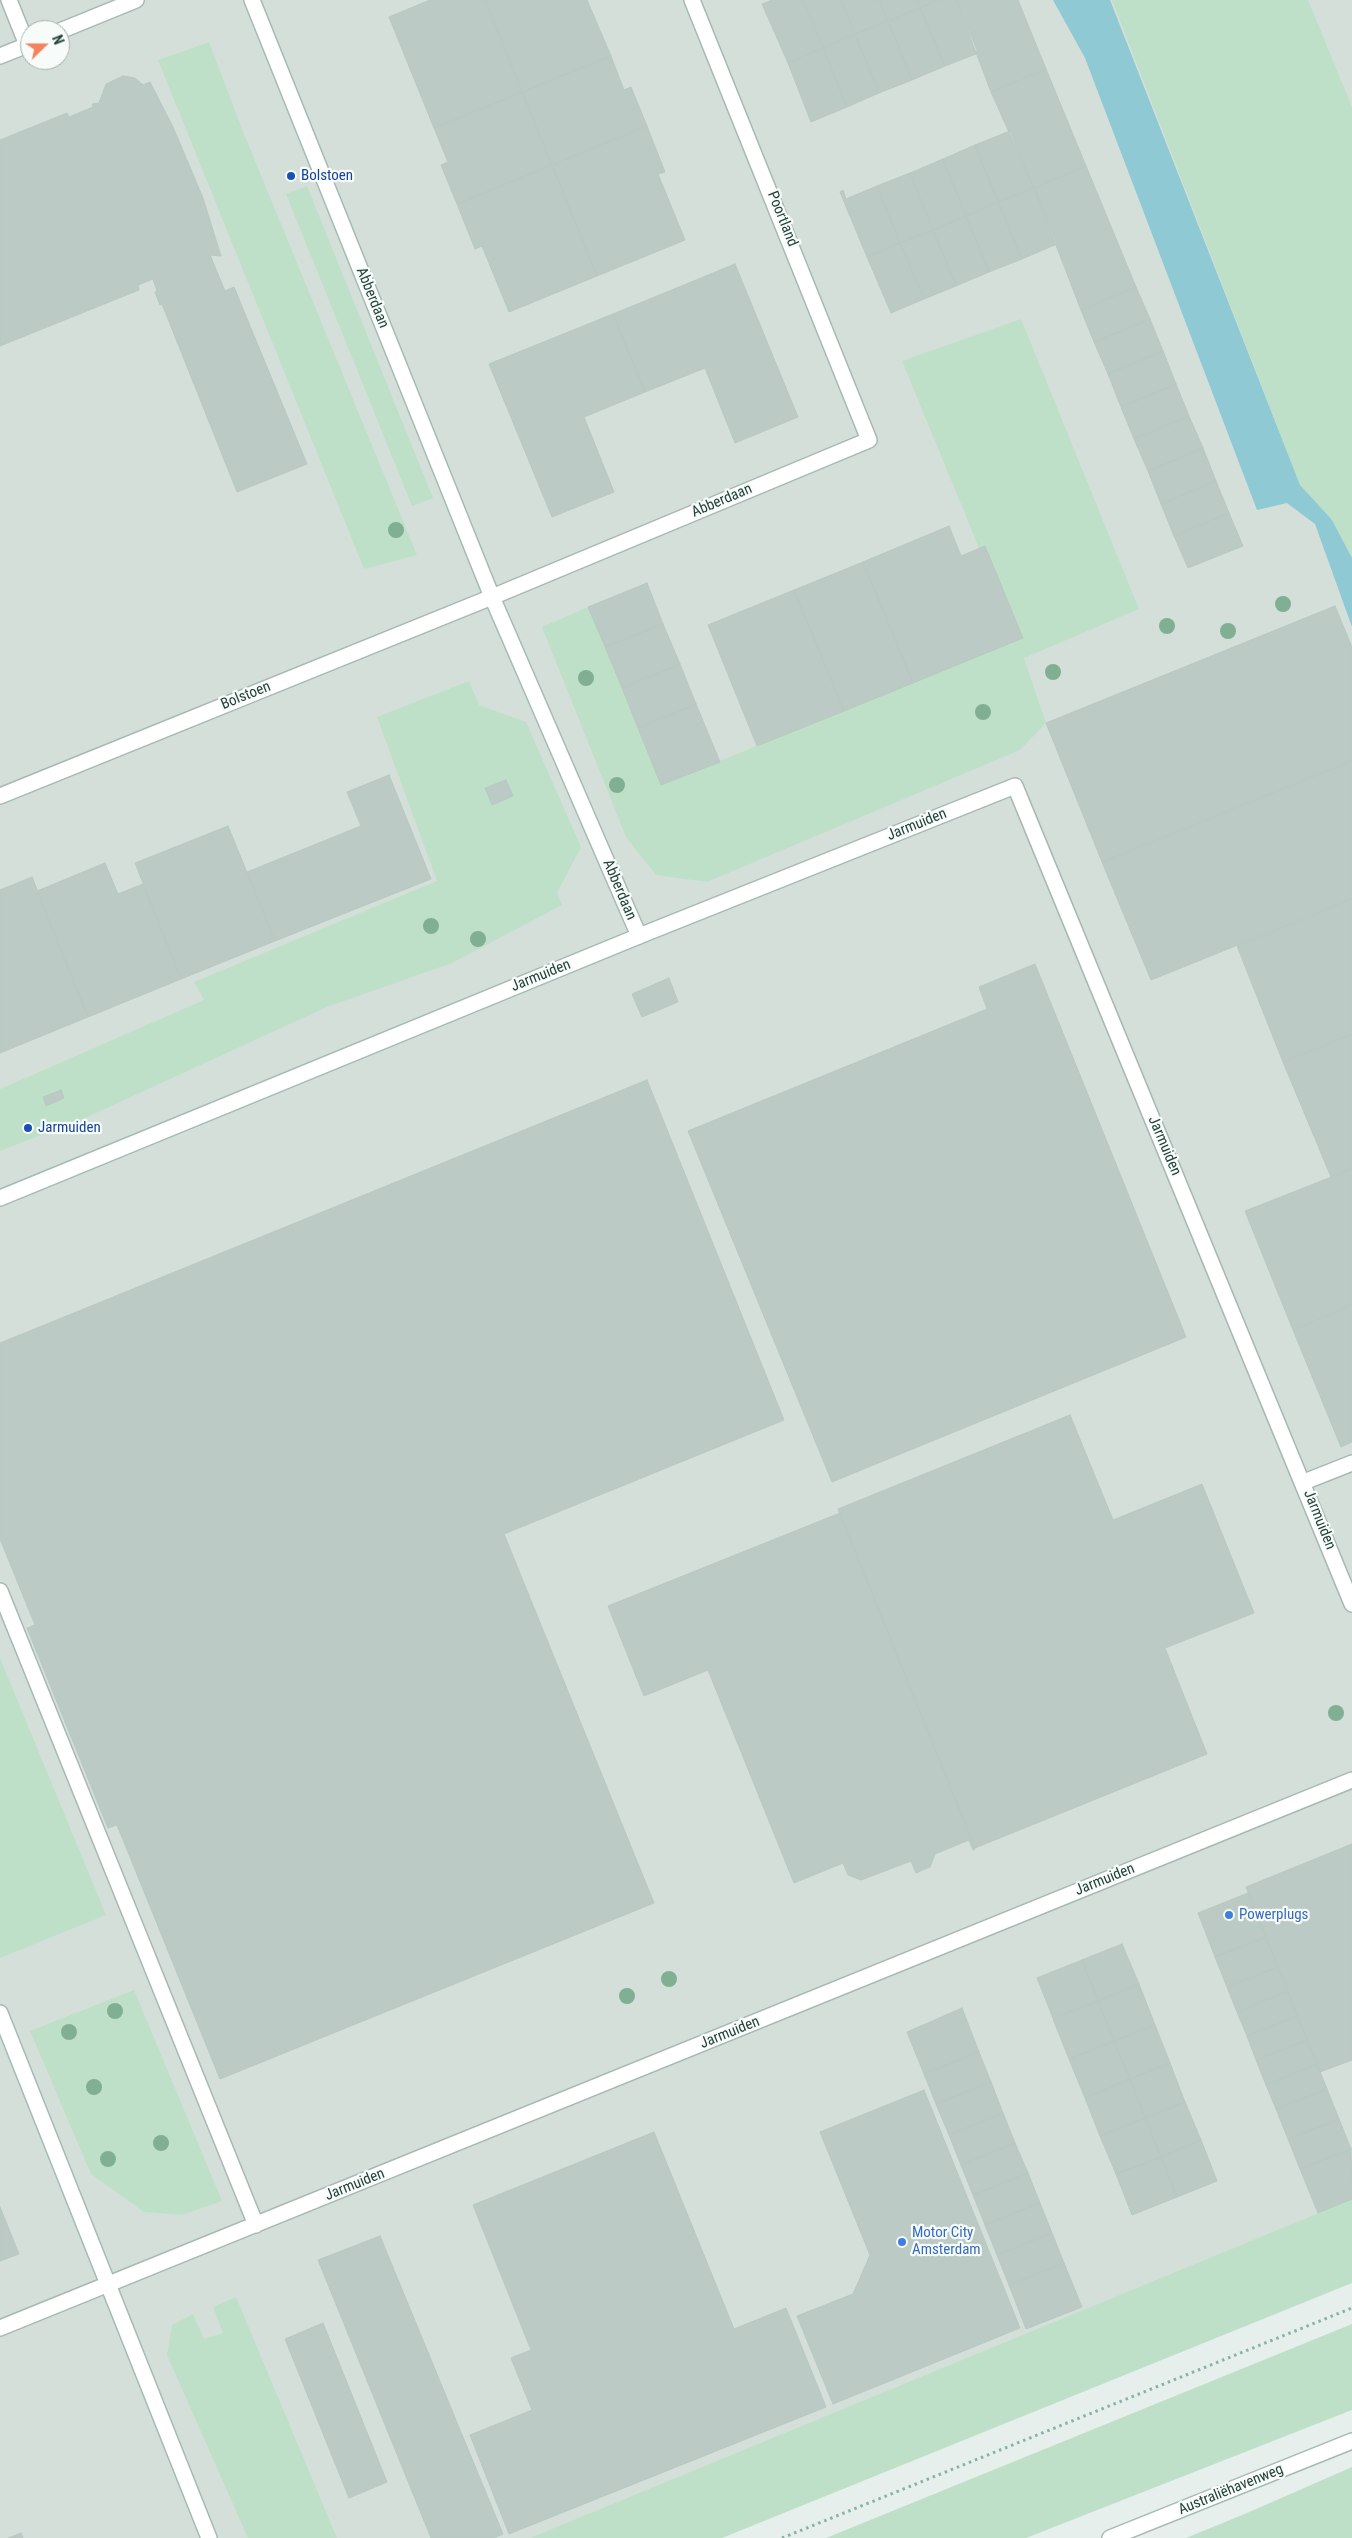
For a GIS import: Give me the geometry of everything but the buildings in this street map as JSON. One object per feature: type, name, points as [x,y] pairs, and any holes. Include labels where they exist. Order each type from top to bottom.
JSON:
[{"type":"street","points":[[9,0],[20,24]]},
{"type":"street","points":[[70,28],[136,0]]},
{"type":"street","name":"Abberdaan","points":[[252,0],[492,597],[639,936]]},
{"type":"street","name":"Poortland","points":[[692,0],[869,440]]},
{"type":"street","points":[[0,56],[20,48]]},
{"type":"street","name":"Abberdaan","points":[[492,597],[869,440]]},
{"type":"street","name":"Bolstoen","points":[[0,796],[492,597]]},
{"type":"street","name":"Jarmuiden","points":[[0,1198],[639,936],[1015,786],[1304,1482],[1352,1604]]},
{"type":"street","points":[[1304,1482],[1352,1463]]},
{"type":"street","points":[[0,1591],[256,2225]]},
{"type":"street","name":"Jarmuiden","points":[[0,2328],[1352,1780]]},
{"type":"street","points":[[0,2013],[209,2538]]},
{"type":"street","name":"Australiëhavenweg","points":[[1110,2538],[1352,2441]]},
{"type":"path","points":[[782,2538],[1247,2352],[1352,2308]]},
{"type":"shaded area","points":[[0,0],[1352,0],[1352,2226],[577,2538],[0,2538]]},
{"type":"green space","points":[[1112,0],[1308,0],[1352,107],[1352,558],[1332,520],[1300,485]]},
{"type":"green space","points":[[209,42],[242,129],[417,555],[364,569],[158,60]]},
{"type":"green space","points":[[307,186],[433,498],[412,506],[286,194]]},
{"type":"green space","points":[[1021,319],[1139,609],[1024,658],[1046,723],[1020,750],[707,882],[656,875],[626,837],[542,627],[588,607],[661,785],[1017,640],[902,361]]},
{"type":"green space","points":[[469,681],[479,705],[526,722],[581,847],[557,893],[562,905],[452,963],[327,1007],[83,1119],[0,1151],[0,1089],[204,1000],[194,982],[437,881],[377,717]]},
{"type":"green space","points":[[0,1658],[106,1915],[0,1958]]},
{"type":"green space","points":[[134,1990],[222,2201],[182,2215],[144,2212],[91,2174],[30,2031]]},
{"type":"green space","points":[[1352,2197],[1352,2283],[722,2538],[530,2538],[1343,2203]]},
{"type":"green space","points":[[236,2297],[337,2538],[248,2538],[167,2355],[172,2325],[193,2314],[204,2339],[223,2333],[213,2307]]},
{"type":"green space","points":[[1352,2324],[1352,2410],[1026,2538],[826,2538]]},
{"type":"green space","points":[[1352,2467],[1352,2538],[1186,2538],[1247,2513]]},
{"type":"water","points":[[1053,0],[1110,0],[1300,485],[1332,520],[1352,558],[1352,627],[1315,524],[1287,503],[1257,510],[1085,58]]},
{"type":"place","name":"Bolstoen","points":[[291,176]]},
{"type":"place","name":"Jarmuiden","points":[[28,1128]]},
{"type":"place","name":"Powerplugs","points":[[1229,1915]]},
{"type":"place","name":"Motor City Amsterdam","points":[[902,2242]]}]
